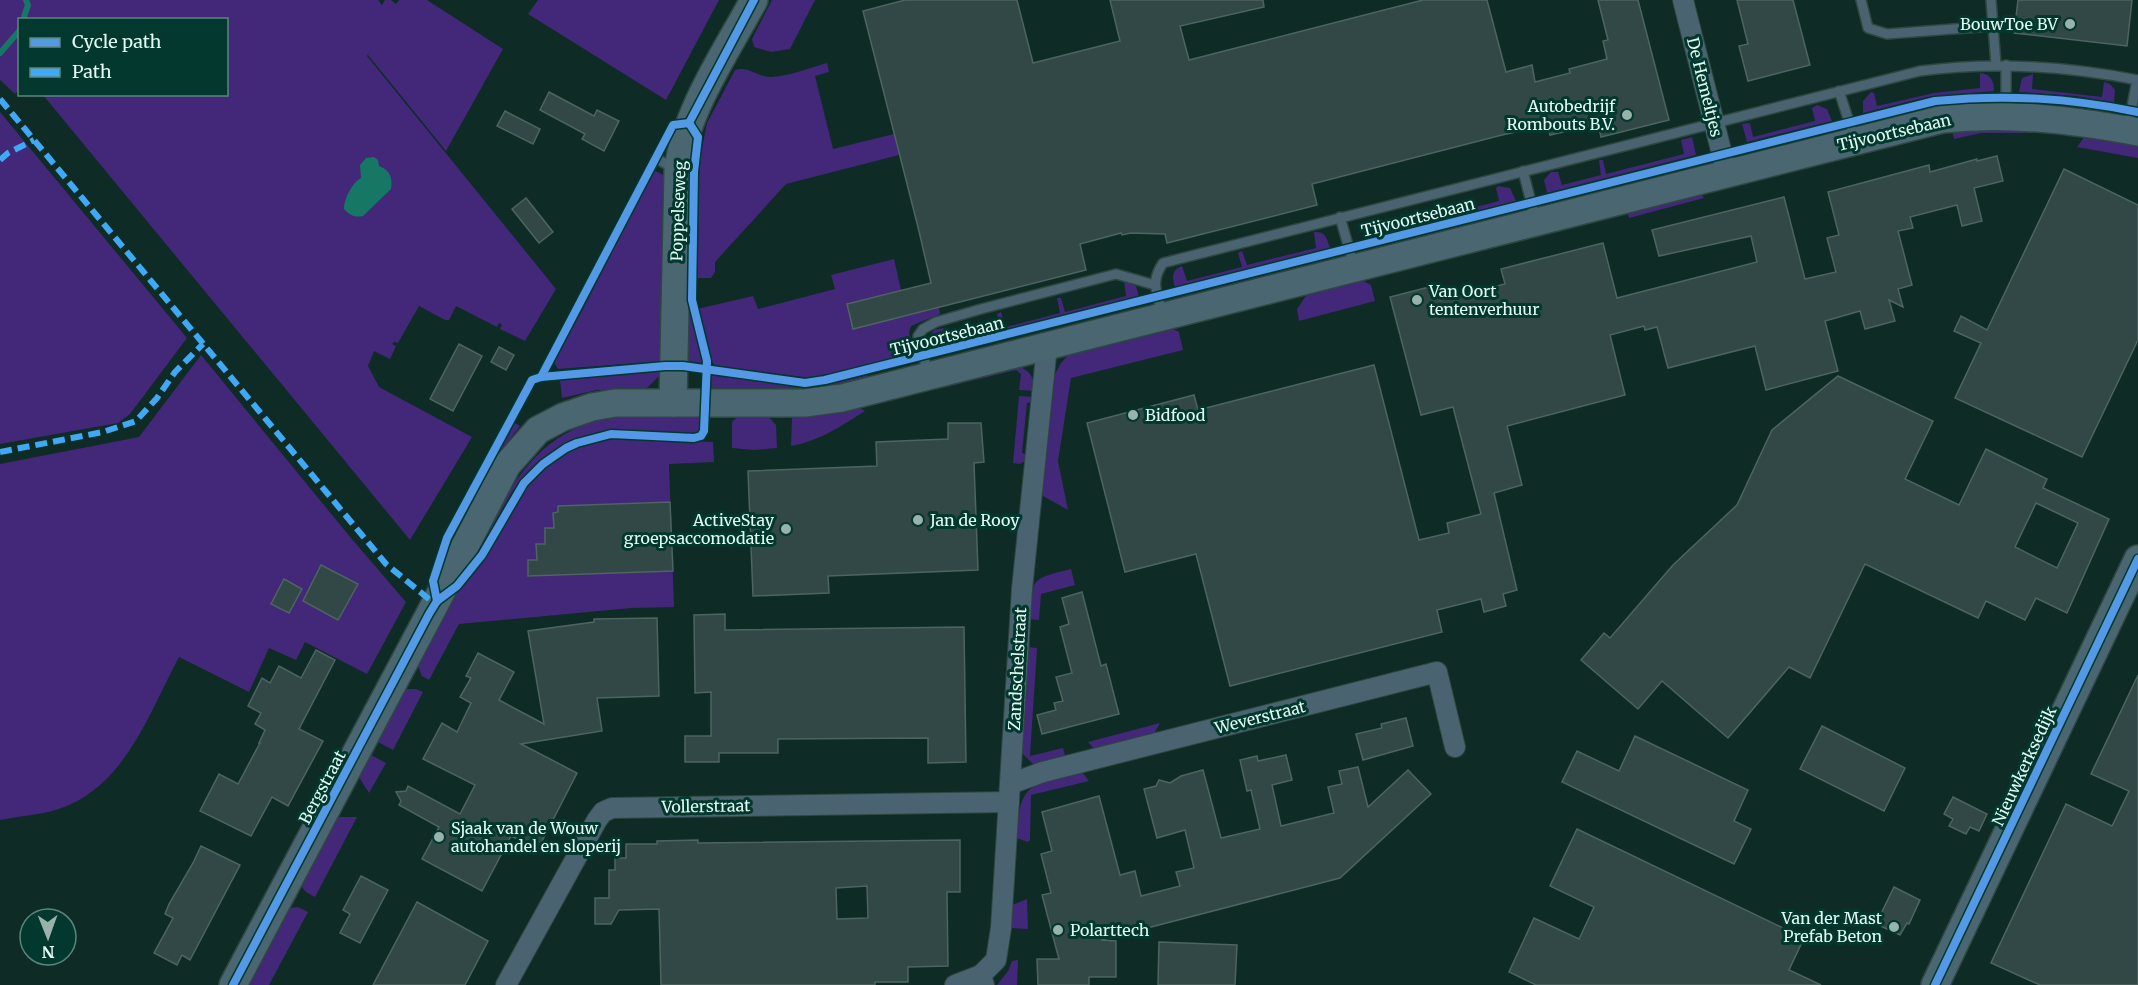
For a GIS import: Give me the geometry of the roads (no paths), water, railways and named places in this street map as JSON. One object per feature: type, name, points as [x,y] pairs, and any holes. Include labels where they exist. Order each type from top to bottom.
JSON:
[{"type":"street","name":"Poppelseweg","points":[[673,403],[667,165],[680,153],[689,123],[754,0]]},
{"type":"street","name":"De Hemeltjes","points":[[1683,0],[1727,174]]},
{"type":"street","name":"Tijvoortsebaan","points":[[673,403],[804,403],[842,398],[1943,119],[2006,116],[2038,118],[2133,131]]},
{"type":"street","name":"Zandschelstraat","points":[[983,980],[996,960],[1001,928],[1022,589],[1047,346]]},
{"type":"street","name":"Bergstraat","points":[[233,985],[507,465],[537,430],[563,417],[592,407],[615,403],[673,403]]},
{"type":"street","name":"Nieuwkerksedijk","points":[[1935,985],[2138,559]]},
{"type":"street","name":"Weverstraat","points":[[1009,793],[1043,772],[1437,672],[1455,747]]},
{"type":"street","name":"Vollerstraat","points":[[506,985],[597,820],[603,812],[612,808],[1009,793]]},
{"type":"street","points":[[955,985],[983,980]]},
{"type":"lane","points":[[1861,0],[1868,28],[1887,34],[1993,26]]},
{"type":"lane","points":[[1991,0],[2006,116]]},
{"type":"lane","points":[[1164,317],[1155,285],[1156,274],[1163,263],[1920,71],[1960,66],[2032,66],[2091,71],[2138,80],[2133,131]]},
{"type":"lane","points":[[1839,91],[1855,141]]},
{"type":"lane","points":[[1523,171],[1536,222]]},
{"type":"lane","points":[[1340,218],[1354,268]]},
{"type":"lane","points":[[929,377],[918,336],[923,329],[936,322],[1116,274],[1155,285]]},
{"type":"waterway","points":[[24,18],[28,5],[26,0]]},
{"type":"waterway","points":[[0,53],[18,32]]},
{"type":"place","name":"BouwToe BV","points":[[2070,24]]},
{"type":"place","name":"Autobedrijf Rombouts B.V.","points":[[1627,115]]},
{"type":"place","name":"Van Oort tentenverhuur","points":[[1417,300]]},
{"type":"place","name":"Bidfood","points":[[1133,415]]},
{"type":"place","name":"Jan de Rooy","points":[[918,520]]},
{"type":"place","name":"ActiveStay groepsaccomodatie","points":[[786,529]]},
{"type":"place","name":"Sjaak van de Wouw autohandel en sloperij","points":[[439,837]]},
{"type":"place","name":"Van der Mast Prefab Beton","points":[[1894,927]]},
{"type":"place","name":"Polarttech","points":[[1058,930]]}]
